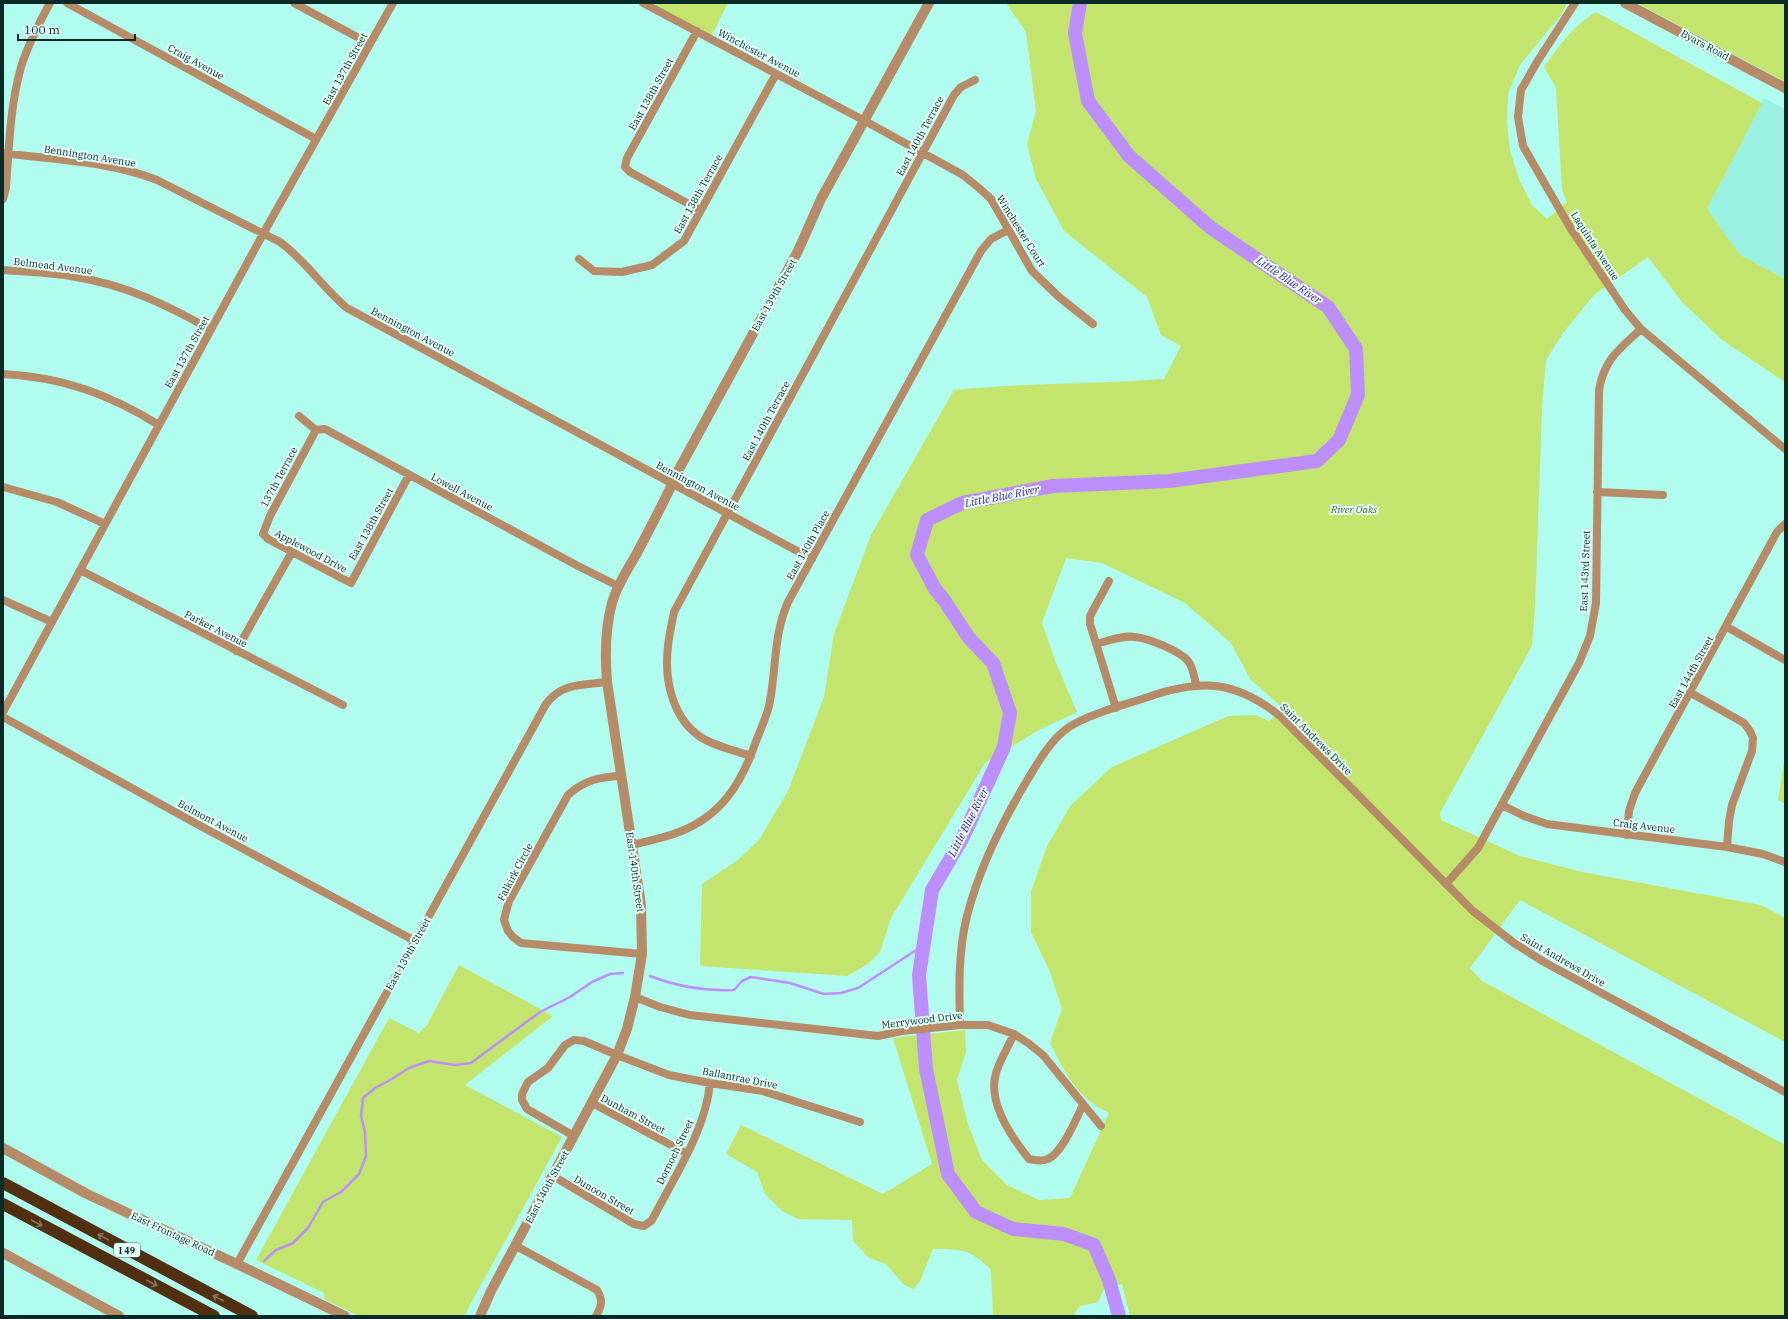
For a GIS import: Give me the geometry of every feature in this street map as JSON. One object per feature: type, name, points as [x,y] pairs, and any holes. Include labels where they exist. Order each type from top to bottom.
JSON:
[{"type":"highway","name":"I 49","points":[[3,1183],[252,1316]]},
{"type":"highway","name":"I 49","points":[[3,1204],[214,1316]]},
{"type":"street","points":[[3,199],[6,188],[6,154],[12,112],[21,67],[37,28],[50,3]]},
{"type":"street","name":"Craig Avenue","points":[[67,3],[316,139]]},
{"type":"street","points":[[294,3],[370,44]]},
{"type":"street","name":"East 137th Street","points":[[3,712],[263,234],[393,3]]},
{"type":"street","name":"Winchester Avenue","points":[[643,3],[865,121]]},
{"type":"street","name":"East 139th Street","points":[[618,586],[666,500],[673,483],[798,251],[821,199],[929,3]]},
{"type":"street","name":"Laquinta Avenue","points":[[1575,3],[1521,90],[1518,117],[1524,146],[1571,229],[1625,310],[1641,329],[1785,449]]},
{"type":"street","name":"Byars Road","points":[[1625,3],[1785,88]]},
{"type":"street","name":"East 138th Street","points":[[697,31],[627,158],[625,167],[630,172],[700,210]]},
{"type":"street","name":"East 138th Terrace","points":[[579,259],[594,271],[622,272],[652,264],[684,241],[776,74]]},
{"type":"street","name":"East 140th Terrace","points":[[751,756],[704,739],[689,729],[681,718],[674,702],[667,670],[668,645],[674,612],[954,95],[962,87],[975,80]]},
{"type":"street","name":"Winchester Court","points":[[865,121],[963,175],[979,188],[991,200],[1032,271],[1060,297],[1094,324]]},
{"type":"street","name":"Bennington Avenue","points":[[6,154],[114,167],[139,173],[157,180],[280,242],[294,252],[332,296],[347,308],[812,559]]},
{"type":"street","name":"East 140th Place","points":[[632,845],[678,833],[708,816],[721,805],[735,789],[744,774],[770,702],[783,614],[982,250],[992,239],[1008,230]]},
{"type":"street","name":"Belmead Avenue","points":[[3,270],[75,276],[105,283],[160,302],[211,330]]},
{"type":"street","name":"East 143rd Street","points":[[1446,884],[1478,848],[1579,663],[1590,636],[1596,603],[1599,390],[1601,377],[1606,365],[1614,354],[1641,329]]},
{"type":"street","points":[[3,374],[59,381],[83,387],[134,409],[159,425]]},
{"type":"street","name":"Lowell Avenue","points":[[299,416],[316,430],[325,429],[578,566],[618,586]]},
{"type":"street","name":"137th Terrace","points":[[264,534],[270,516],[316,430]]},
{"type":"street","name":"East 138th Street","points":[[351,583],[409,475]]},
{"type":"street","points":[[3,487],[57,502],[105,524]]},
{"type":"street","points":[[1597,492],[1662,495]]},
{"type":"street","name":"East 144th Street","points":[[1628,835],[1629,811],[1635,793],[1727,627],[1777,532],[1785,524]]},
{"type":"street","name":"Applewood Drive","points":[[264,534],[268,539],[351,583]]},
{"type":"street","points":[[236,651],[292,552]]},
{"type":"street","name":"Parker Avenue","points":[[80,570],[343,705]]},
{"type":"street","points":[[1109,580],[1090,616],[1090,624],[1116,708]]},
{"type":"street","name":"East 140th Street","points":[[480,1316],[491,1291],[617,1056],[627,1029],[636,997],[642,954],[641,905],[605,664],[608,624],[612,602],[618,586]]},
{"type":"street","points":[[3,600],[52,622]]},
{"type":"street","points":[[1727,627],[1785,660]]},
{"type":"street","points":[[1096,644],[1122,637],[1135,636],[1150,640],[1170,649],[1188,660],[1196,684]]},
{"type":"street","name":"East 139th Street","points":[[237,1264],[546,704],[553,695],[570,686],[607,682]]},
{"type":"street","name":"Saint Andrews Drive","points":[[960,1025],[959,980],[967,917],[985,861],[1004,820],[1050,744],[1069,727],[1088,718],[1159,694],[1196,684],[1229,687],[1264,703],[1280,716],[1446,884],[1490,925],[1514,943],[1544,962],[1785,1092]]},
{"type":"street","points":[[1691,693],[1744,723],[1753,738],[1752,751],[1732,805],[1727,847]]},
{"type":"street","name":"Belmont Avenue","points":[[3,717],[195,823],[415,941]]},
{"type":"street","name":"Falkirk Circle","points":[[621,776],[601,777],[587,782],[577,787],[568,795],[509,900],[504,920],[510,934],[521,943],[642,954]]},
{"type":"street","name":"Craig Avenue","points":[[1502,805],[1524,816],[1547,824],[1727,847],[1763,854],[1785,862]]},
{"type":"street","name":"Merrywood Drive","points":[[636,997],[660,1007],[690,1015],[878,1036],[941,1026],[988,1025],[1014,1034],[1028,1042],[1043,1055],[1101,1126]]},
{"type":"street","points":[[1014,1034],[996,1074],[994,1092],[1007,1128],[1029,1159],[1042,1161],[1048,1159],[1056,1153],[1083,1105]]},
{"type":"street","name":"Ballantrae Drive","points":[[574,1136],[527,1109],[522,1100],[524,1087],[528,1082],[548,1068],[565,1045],[574,1040],[584,1041],[617,1056],[669,1075],[763,1091],[860,1122]]},
{"type":"street","name":"Dornoch Street","points":[[646,1224],[652,1220],[702,1118],[709,1095],[710,1083]]},
{"type":"street","name":"Dunham Street","points":[[592,1103],[686,1153]]},
{"type":"street","name":"East Frontage Road","points":[[3,1148],[87,1194],[344,1316]]},
{"type":"street","name":"Dunoon Street","points":[[553,1176],[634,1224],[644,1226],[646,1224]]},
{"type":"street","points":[[516,1246],[597,1290],[602,1298],[602,1302],[596,1316]]},
{"type":"street","points":[[3,1253],[119,1316]]},
{"type":"shaded area","points":[[1764,98],[1785,109],[1785,279],[1740,255],[1707,209]]},
{"type":"green space","points":[[652,3],[728,3],[711,37]]},
{"type":"green space","name":"River Oaks","points":[[1006,3],[1567,3],[1561,15],[1520,65],[1508,94],[1507,122],[1510,151],[1519,179],[1532,205],[1547,219],[1567,202],[1562,190],[1556,88],[1544,67],[1573,30],[1596,12],[1762,103],[1707,209],[1740,255],[1785,279],[1785,382],[1722,340],[1682,302],[1648,257],[1594,295],[1563,333],[1546,360],[1542,407],[1535,608],[1532,646],[1440,813],[1441,820],[1520,856],[1582,872],[1761,905],[1785,918],[1785,1042],[1520,900],[1470,968],[1482,981],[1785,1145],[1785,1316],[1130,1316],[1122,1284],[1105,1287],[1098,1302],[1080,1306],[1073,1316],[993,1316],[991,1270],[976,1257],[964,1251],[933,1249],[920,1281],[914,1289],[904,1285],[886,1264],[869,1258],[853,1241],[852,1220],[798,1219],[782,1211],[765,1194],[757,1172],[726,1154],[741,1125],[883,1194],[932,1164],[893,1038],[965,1030],[966,1052],[957,1080],[967,1121],[982,1160],[1007,1185],[1039,1200],[1070,1198],[1109,1113],[1088,1100],[1073,1084],[1050,1043],[1062,1009],[1050,972],[1031,932],[1031,892],[1047,846],[1071,805],[1112,767],[1228,716],[1256,715],[1269,721],[1284,709],[1250,679],[1231,643],[1185,603],[1102,563],[1066,558],[1042,623],[1056,663],[1077,712],[1037,731],[985,763],[891,918],[880,952],[868,964],[847,976],[700,966],[702,884],[738,860],[759,840],[788,791],[824,697],[834,634],[871,535],[954,390],[1006,386],[1164,379],[1181,346],[1161,335],[1147,297],[1064,231],[1036,179],[1027,144],[1036,111],[1026,32]]},
{"type":"green space","points":[[1637,3],[1785,3],[1785,82]]},
{"type":"green space","points":[[1785,755],[1785,804],[1778,800]]},
{"type":"green space","points":[[459,965],[553,1016],[465,1085],[562,1137],[464,1316],[359,1316],[324,1299],[324,1293],[256,1260],[389,1018],[419,1033],[427,1025]]},
{"type":"waterway","name":"Little Blue River","points":[[1080,3],[1075,33],[1088,101],[1129,156],[1211,228],[1328,307],[1356,349],[1358,395],[1339,440],[1317,461],[1169,481],[1053,486],[962,503],[927,520],[917,555],[935,589],[969,638],[993,663],[1010,713],[1004,747],[963,837],[932,890],[919,975],[926,1069],[948,1174],[976,1212],[1013,1229],[1064,1234],[1094,1245],[1109,1280],[1119,1316]]},
{"type":"waterway","points":[[650,976],[681,986],[712,990],[734,990],[742,981],[751,977],[790,983],[824,994],[841,993],[858,988],[924,945]]},
{"type":"waterway","points":[[264,1261],[276,1250],[293,1243],[308,1228],[323,1202],[341,1192],[359,1174],[366,1156],[365,1132],[361,1116],[363,1098],[375,1088],[409,1068],[429,1061],[455,1065],[471,1063],[540,1012],[570,997],[592,982],[610,974],[623,973]]}]
